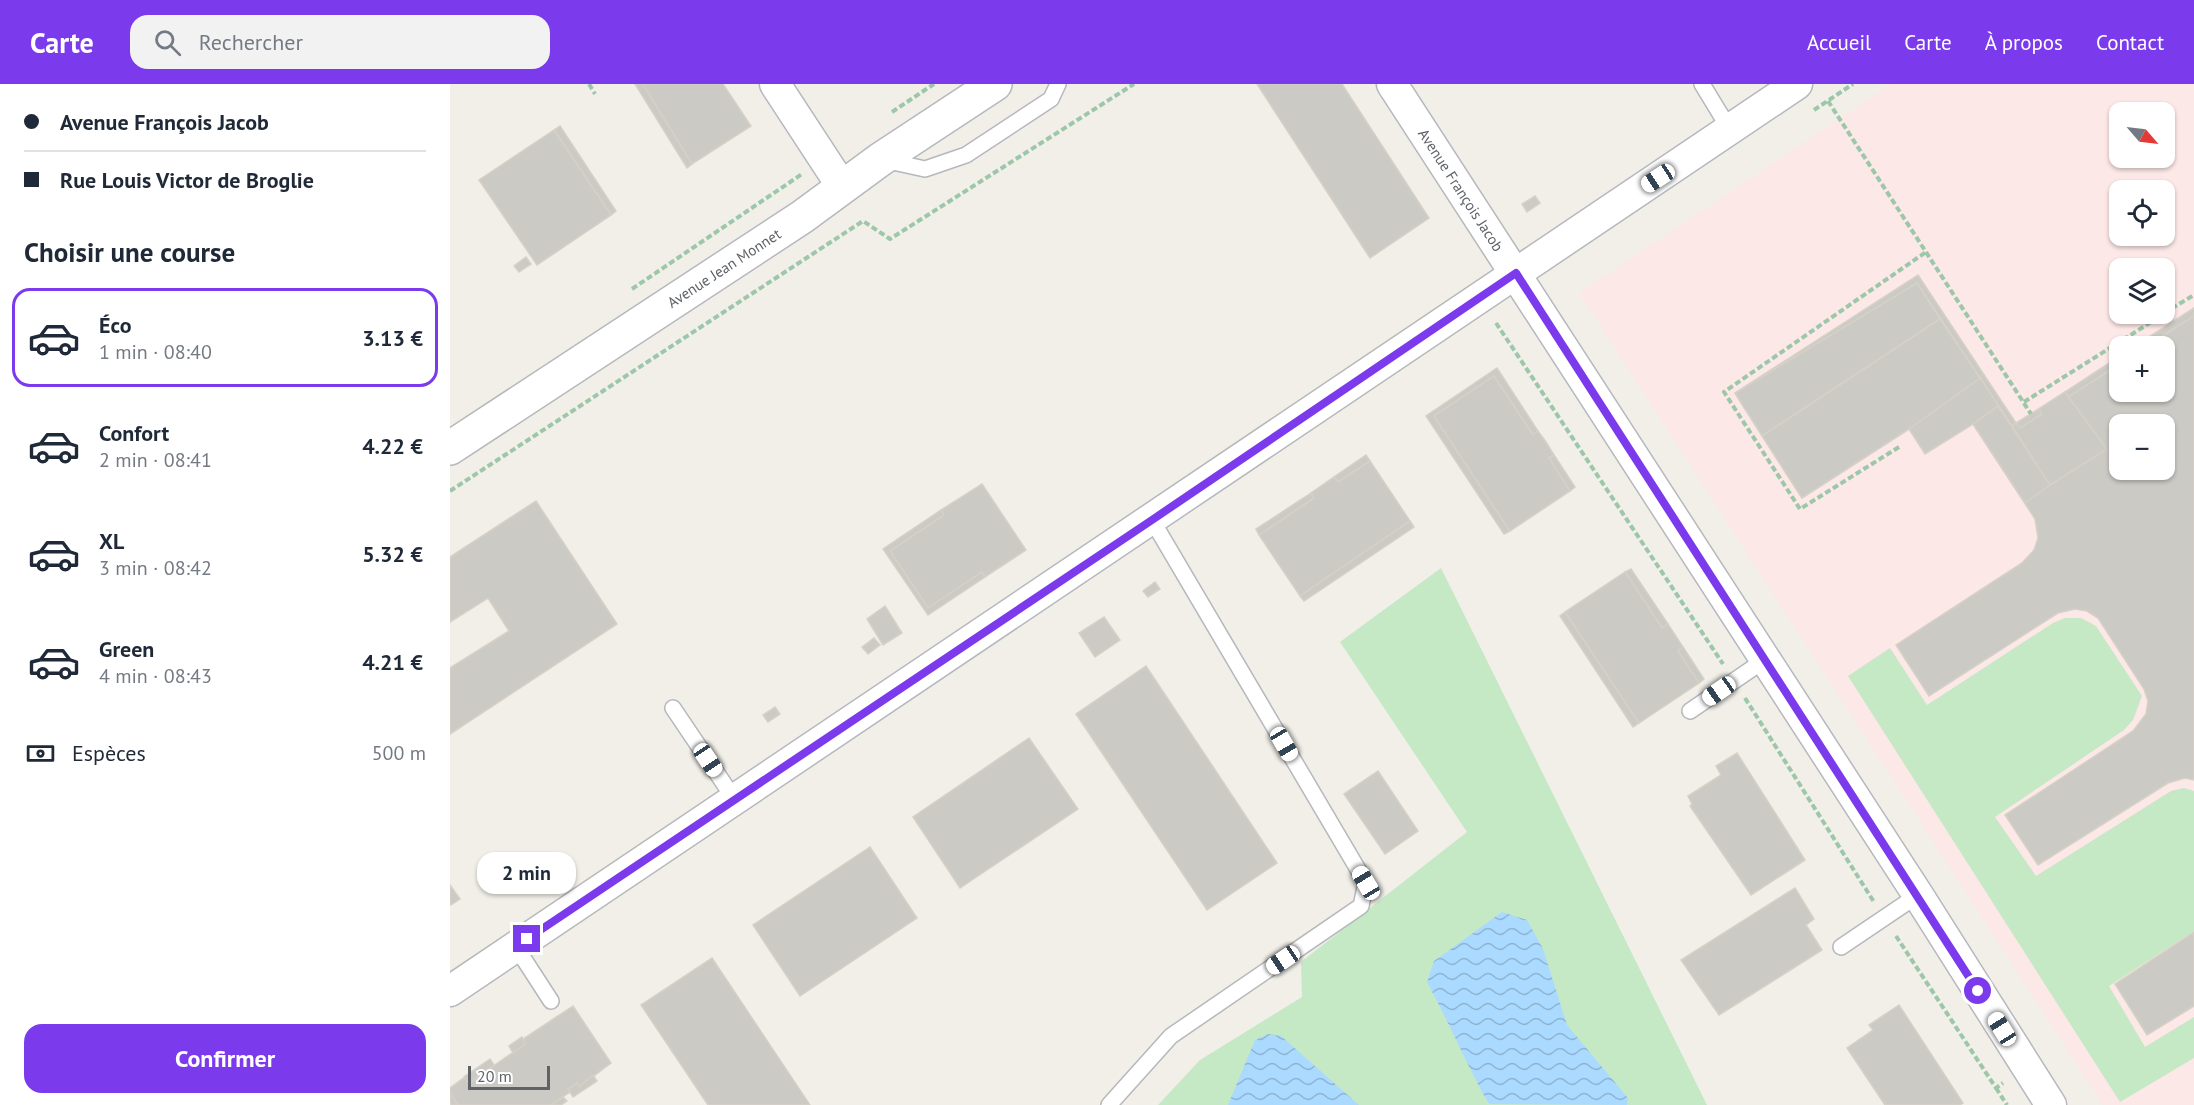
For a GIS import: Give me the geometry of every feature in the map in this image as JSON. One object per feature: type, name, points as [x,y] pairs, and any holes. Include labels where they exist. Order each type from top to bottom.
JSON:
[{"type":"street","points":[[775,84],[843,188]]},
{"type":"street","name":"Avenue Jean Monnet","points":[[450,448],[843,188],[881,159],[995,84]]},
{"type":"street","name":"Avenue François Jacob","points":[[1392,84],[1516,273],[1721,595],[1766,659],[2051,1105]]},
{"type":"street","points":[[450,991],[1797,84]]},
{"type":"lane","points":[[881,159],[925,169],[966,155],[1051,99],[1058,84]]},
{"type":"lane","points":[[1702,84],[1730,130]]},
{"type":"lane","points":[[1109,1105],[1171,1036],[1361,906],[1366,883],[1152,520]]},
{"type":"lane","points":[[1690,711],[1766,659]]},
{"type":"lane","points":[[673,708],[735,800]]},
{"type":"lane","points":[[1841,947],[1918,895]]},
{"type":"lane","points":[[516,947],[551,1001]]},
{"type":"path","points":[[589,84],[595,94]]},
{"type":"path","points":[[888,115],[934,84]]},
{"type":"path","points":[[450,491],[863,221],[890,238],[1134,84]]},
{"type":"path","points":[[1828,101],[2031,414]]},
{"type":"path","points":[[628,292],[823,159]]},
{"type":"path","points":[[1899,447],[1800,509],[1724,392],[1926,252]]},
{"type":"path","points":[[2175,306],[2194,295]]},
{"type":"path","points":[[1496,323],[1734,681],[1884,918],[2007,1105]]},
{"type":"path","points":[[2024,402],[2147,324]]},
{"type":"path","points":[[1996,1088],[2026,1068]]},
{"type":"shaded area","points":[[1891,84],[2194,84],[2194,1105],[2103,1105],[1579,293]]},
{"type":"green space","points":[[1441,568],[1707,1105],[1158,1105],[1200,1060],[1302,997],[1301,962],[1467,832],[1340,642]]},
{"type":"green space","points":[[2065,618],[2081,618],[2096,626],[2142,696],[2133,720],[2124,730],[1995,817],[2036,876],[2171,791],[2184,788],[2194,791],[2194,931],[2109,986],[2145,1047],[2194,1017],[2194,1058],[2120,1102],[1848,676],[1890,648],[1927,705],[2053,623]]},
{"type":"water","points":[[1502,912],[1527,920],[1543,949],[1567,1025],[1628,1098],[1627,1105],[1489,1104],[1427,982],[1434,961]]},
{"type":"water","points":[[1268,1034],[1281,1036],[1359,1105],[1228,1105],[1255,1040]]},
{"type":"building","points":[[635,84],[643,84],[692,164],[687,168]]},
{"type":"building","points":[[643,84],[723,84],[751,126],[692,164]]},
{"type":"building","points":[[1257,84],[1342,84],[1429,218],[1370,258]]},
{"type":"building","points":[[560,126],[616,211],[611,215],[554,130]]},
{"type":"building","points":[[554,130],[611,215],[537,265],[479,180]]},
{"type":"building","points":[[1535,196],[1540,203],[1527,212],[1522,204]]},
{"type":"building","points":[[526,257],[531,264],[519,272],[514,266]]},
{"type":"building","points":[[1918,275],[2016,423],[2012,426],[1917,283],[1738,398],[1735,393]]},
{"type":"building","points":[[1917,283],[2012,426],[2016,423],[2020,428],[2042,414],[2039,409],[2065,392],[2068,397],[2109,371],[2109,402],[2175,402],[2175,336],[2162,336],[2194,316],[2194,780],[2185,778],[2168,783],[2038,865],[2005,815],[2133,731],[2146,714],[2148,701],[2144,689],[2098,618],[2087,611],[2075,609],[2058,613],[1929,696],[1896,645],[2022,563],[2034,550],[2038,538],[2035,519],[1973,424],[1925,454],[1909,429],[1802,498],[1738,398]]},
{"type":"building","points":[[1917,283],[1940,319],[1762,436],[1735,393]]},
{"type":"building","points":[[2194,308],[2194,316],[2162,336],[2151,336],[2169,324],[2175,324],[2175,320]]},
{"type":"building","points":[[1940,319],[1980,378],[1909,429],[1802,498],[1762,436]]},
{"type":"building","points":[[2109,363],[2109,371],[2068,397],[2065,392]]},
{"type":"building","points":[[1497,368],[1538,431],[1533,435],[1494,376],[1434,416],[1510,531],[1504,534],[1426,416]]},
{"type":"building","points":[[1494,376],[1533,435],[1538,431],[1546,442],[1554,455],[1549,458],[1570,491],[1510,531],[1434,416]]},
{"type":"building","points":[[2065,392],[2107,449],[2050,485],[2012,426]]},
{"type":"building","points":[[1998,406],[2050,485],[2025,503],[1973,424]]},
{"type":"building","points":[[2039,409],[2042,414],[2020,428],[2016,423]]},
{"type":"building","points":[[1366,455],[1370,461],[1338,482],[1334,477]]},
{"type":"building","points":[[1554,455],[1575,487],[1570,491],[1549,458]]},
{"type":"building","points":[[1370,461],[1410,521],[1300,596],[1259,535],[1314,498],[1311,493],[1334,477],[1338,482]]},
{"type":"building","points":[[982,484],[1026,550],[985,577],[982,572],[928,608],[890,551],[944,515],[941,510]]},
{"type":"building","points":[[1311,493],[1314,498],[1259,535],[1256,529]]},
{"type":"building","points":[[536,501],[617,624],[450,734],[450,668],[509,631],[488,598],[450,622],[450,557]]},
{"type":"building","points":[[941,510],[944,515],[890,551],[928,608],[982,572],[985,577],[928,615],[883,549]]},
{"type":"building","points":[[1410,521],[1414,527],[1304,601],[1300,596]]},
{"type":"building","points":[[1631,569],[1668,624],[1662,628],[1625,572]]},
{"type":"building","points":[[1625,572],[1662,628],[1668,624],[1683,647],[1678,651],[1699,683],[1639,723],[1565,612]]},
{"type":"building","points":[[1155,582],[1160,589],[1148,597],[1143,591]]},
{"type":"building","points":[[885,606],[902,633],[883,645],[867,619]]},
{"type":"building","points":[[1565,612],[1639,723],[1633,727],[1560,616]]},
{"type":"building","points":[[1104,617],[1120,640],[1095,657],[1079,633]]},
{"type":"building","points":[[874,638],[880,645],[868,654],[862,647]]},
{"type":"building","points":[[1683,647],[1704,679],[1699,683],[1678,651]]},
{"type":"building","points":[[1146,666],[1277,863],[1207,910],[1076,714]]},
{"type":"building","points":[[775,707],[780,714],[768,722],[763,715]]},
{"type":"building","points":[[1029,738],[1078,809],[960,888],[913,817]]},
{"type":"building","points":[[1737,753],[1805,860],[1751,895],[1690,806],[1692,804],[1688,796],[1721,775],[1716,766]]},
{"type":"building","points":[[1378,771],[1418,831],[1385,854],[1344,794]]},
{"type":"building","points":[[870,847],[917,918],[800,996],[753,925]]},
{"type":"building","points":[[450,885],[460,899],[451,905],[450,903]]},
{"type":"building","points":[[1795,888],[1814,919],[1806,925],[1822,950],[1719,1015],[1681,960]]},
{"type":"building","points":[[2194,932],[2194,1006],[2147,1035],[2115,984]]},
{"type":"building","points":[[712,958],[810,1105],[708,1105],[641,1005]]},
{"type":"building","points":[[1899,1005],[1963,1103],[1960,1105],[1885,1105],[1847,1048],[1873,1030],[1869,1025]]},
{"type":"building","points":[[573,1006],[611,1063],[579,1087],[577,1083],[568,1089],[570,1092],[551,1105],[458,1105],[450,1094],[450,1088],[465,1077],[469,1083],[525,1044],[523,1039]]},
{"type":"building","points":[[522,1037],[525,1044],[513,1053],[509,1046]]},
{"type":"building","points":[[490,1059],[494,1065],[469,1083],[464,1077]]},
{"type":"building","points":[[593,1075],[597,1081],[573,1097],[568,1089],[577,1083],[579,1087]]},
{"type":"building","points":[[450,1094],[458,1105],[451,1105]]},
{"type":"building","points":[[563,1097],[567,1101],[561,1105],[551,1105]]},
{"type":"route","points":[[527,939],[1516,273],[1721,595],[1757,645],[1978,991]]}]
